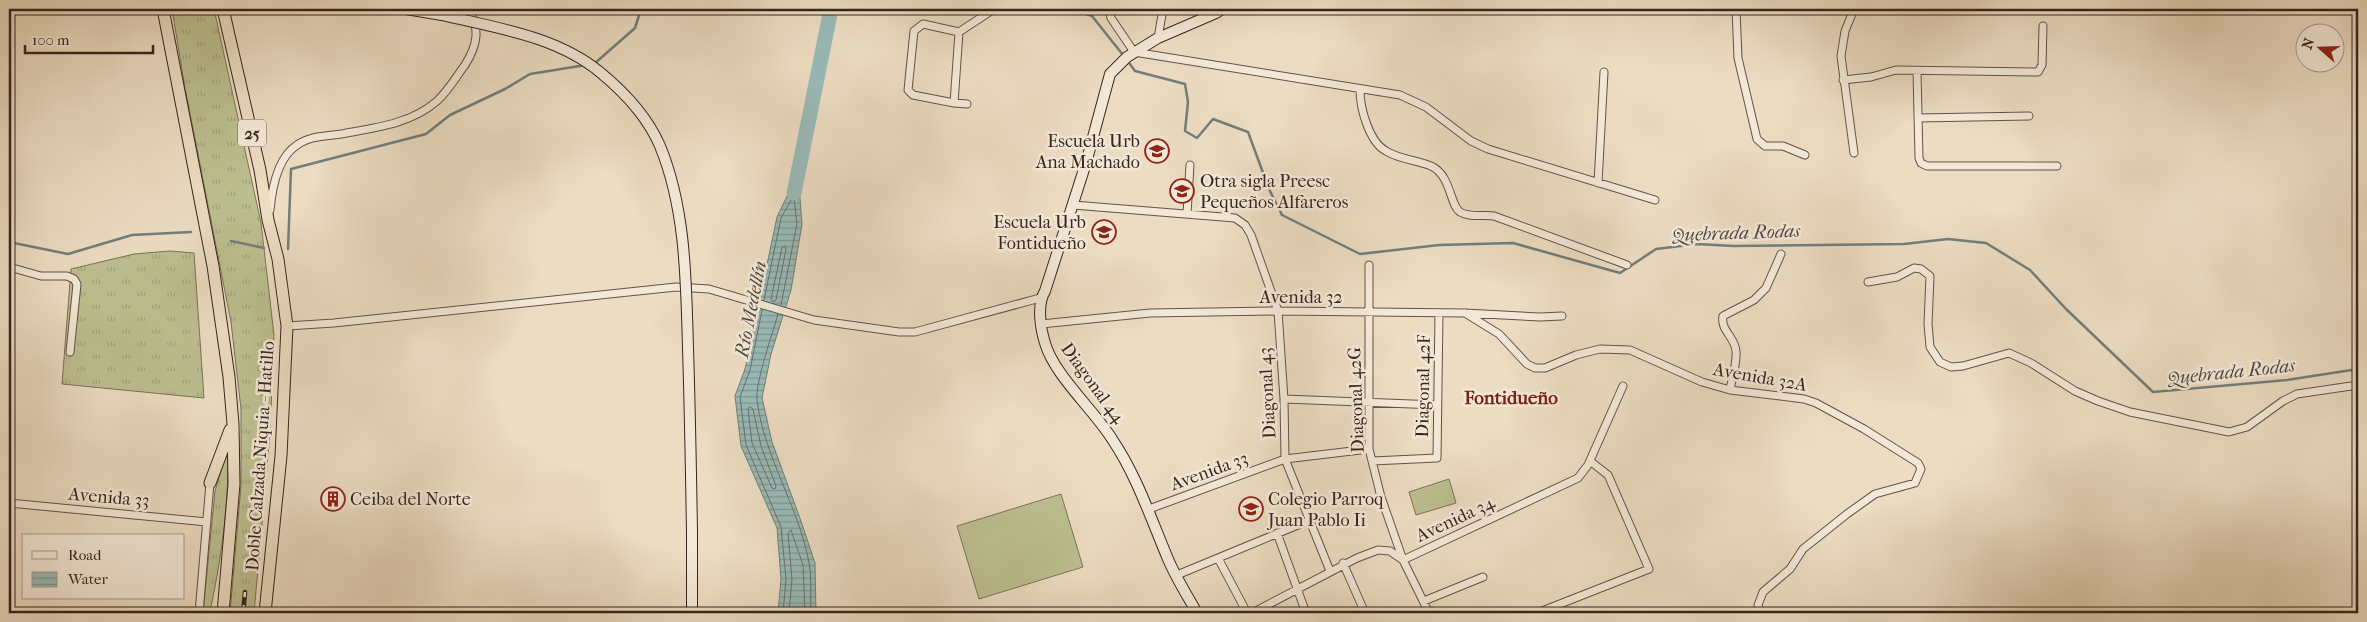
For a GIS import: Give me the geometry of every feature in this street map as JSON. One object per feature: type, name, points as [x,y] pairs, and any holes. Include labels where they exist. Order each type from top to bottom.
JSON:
[{"type":"highway","name":"Doble Calzada Niquia - Hatillo","points":[[163,9],[211,253],[229,377],[233,424],[234,484],[222,613]]},
{"type":"highway","name":"Doble Calzada Niquia - Hatillo","points":[[223,9],[260,170],[268,220],[278,259],[286,326],[281,456],[265,613]]},
{"type":"highway","points":[[210,483],[233,424]]},
{"type":"highway","points":[[215,613],[224,595]]},
{"type":"main road","points":[[406,9],[442,15],[534,37],[567,52],[600,72],[625,96],[645,122],[659,145],[677,201],[683,241],[688,341],[692,613]]},
{"type":"main road","points":[[1131,54],[1158,38],[1218,10]]},
{"type":"main road","name":"Diagonal 44","points":[[1131,54],[1110,74],[1073,204],[1045,291],[1040,298],[1041,324],[1045,344],[1061,372],[1113,439],[1149,509],[1169,561],[1197,613]]},
{"type":"street","points":[[268,220],[272,190],[279,169],[287,154],[296,146],[311,138],[379,127],[417,115],[436,102],[447,91],[476,45],[475,21],[468,9]]},
{"type":"street","points":[[967,104],[913,95],[908,90],[914,31],[923,24],[959,32],[994,9]]},
{"type":"street","points":[[1109,9],[1111,18],[1131,54],[1205,62],[1400,96],[1426,107],[1471,141],[1488,148],[1655,200]]},
{"type":"street","points":[[1158,38],[1163,9]]},
{"type":"street","points":[[1736,9],[1738,58],[1757,138],[1765,146],[1783,146],[1805,155]]},
{"type":"street","points":[[1854,9],[1842,42],[1843,80],[1854,153]]},
{"type":"street","points":[[1843,80],[1871,77],[1896,70],[2038,72],[2042,64],[2042,26]]},
{"type":"street","points":[[954,103],[959,32]]},
{"type":"street","points":[[1917,71],[1919,158],[1921,164],[1927,166],[2057,166]]},
{"type":"street","points":[[1598,183],[1604,72]]},
{"type":"street","points":[[1360,90],[1361,105],[1375,140],[1385,151],[1433,167],[1440,173],[1451,190],[1457,209],[1461,212],[1471,215],[1494,216],[1627,265]]},
{"type":"street","points":[[1918,118],[2029,116]]},
{"type":"street","points":[[1073,204],[1187,214],[1190,165]]},
{"type":"street","name":"Diagonal 43","points":[[1187,214],[1235,218],[1246,226],[1251,235],[1278,311],[1284,399],[1285,459],[1330,571]]},
{"type":"street","points":[[1730,390],[1736,351],[1733,340],[1724,327],[1723,316],[1754,300],[1766,288],[1781,254]]},
{"type":"street","name":"Diagonal 42G","points":[[1369,265],[1369,449],[1381,497],[1403,560],[1430,613]]},
{"type":"street","points":[[9,267],[41,276],[67,276],[74,279],[76,284],[70,352]]},
{"type":"street","points":[[1868,282],[1897,277],[1914,268],[1926,272],[1930,276],[1928,324],[1930,347],[1940,362],[1951,367],[1963,366],[2009,353],[2031,363],[2075,391],[2130,412],[2229,432],[2246,427],[2283,400],[2297,394],[2358,385]]},
{"type":"street","points":[[286,326],[334,323],[676,286],[709,289],[814,320],[881,330],[915,332],[1040,298]]},
{"type":"street","name":"Avenida 32","points":[[1041,324],[1150,314],[1278,311],[1465,313],[1510,317],[1562,316]]},
{"type":"street","name":"Diagonal 42F","points":[[1372,460],[1435,460],[1437,457],[1439,313]]},
{"type":"street","name":"Avenida 32A","points":[[1465,313],[1500,334],[1527,364],[1535,368],[1544,368],[1600,349],[1630,350],[1702,382],[1730,390],[1804,399],[1816,403],[1904,453],[1918,464],[1921,469],[1915,483],[1875,494],[1804,549],[1790,568],[1763,592],[1758,605],[1760,613]]},
{"type":"street","name":"Avenida 34","points":[[1252,613],[1343,564],[1378,550],[1390,551],[1403,560],[1578,478],[1590,461],[1623,386]]},
{"type":"street","points":[[1284,399],[1438,405]]},
{"type":"street","name":"Avenida 33","points":[[1149,509],[1285,459],[1369,449]]},
{"type":"street","points":[[1537,613],[1649,569],[1608,475],[1590,461]]},
{"type":"street","points":[[199,613],[210,483]]},
{"type":"street","name":"Avenida 33","points":[[9,503],[207,522]]},
{"type":"street","points":[[1177,575],[1310,520]]},
{"type":"street","points":[[1277,533],[1306,613]]},
{"type":"street","points":[[1218,558],[1247,613]]},
{"type":"street","points":[[1343,564],[1365,613]]},
{"type":"street","points":[[1424,602],[1483,577]]},
{"type":"green space","points":[[172,9],[214,9],[261,223],[274,335],[270,433],[254,613],[230,613],[241,486],[241,409],[231,322],[185,88]]},
{"type":"green space","points":[[170,251],[194,253],[204,398],[62,384],[71,269],[134,254]]},
{"type":"green space","points":[[228,448],[226,508],[221,548],[211,607],[208,613],[203,613],[215,491]]},
{"type":"green space","points":[[1449,479],[1456,503],[1416,515],[1409,492]]},
{"type":"green space","points":[[1061,494],[1083,567],[979,599],[957,526]]},
{"type":"water","points":[[798,173],[802,224],[791,290],[771,354],[762,398],[772,442],[815,563],[816,613],[778,613],[781,579],[777,528],[741,446],[735,396],[745,369],[777,217]]},
{"type":"waterway","points":[[594,64],[635,28],[641,9]]},
{"type":"waterway","name":"Río Medellín","points":[[794,193],[831,9]]},
{"type":"waterway","name":"Quebrada Rodas","points":[[1072,9],[1092,16],[1123,55]]},
{"type":"waterway","name":"Quebrada Rodas","points":[[1127,60],[1135,71],[1185,84],[1188,102],[1185,131],[1197,138],[1213,119],[1248,132],[1269,189],[1282,215],[1360,254],[1439,245],[1513,243],[1620,273],[1656,249],[1697,244],[1733,246],[1904,244],[1948,239],[1986,243],[2030,270],[2066,309],[2153,392],[2287,380],[2358,369]]},
{"type":"waterway","points":[[288,249],[291,169],[426,134],[450,115],[505,89],[530,74],[586,65]]},
{"type":"waterway","points":[[9,242],[68,254],[132,235],[191,232]]},
{"type":"waterway","points":[[231,241],[264,248]]},
{"type":"railway","points":[[243,613],[245,592]]},
{"type":"place","name":"Escuela Urb Ana Machado","points":[[1157,151]]},
{"type":"place","name":"Otra sigla Preesc Pequeños Alfareros","points":[[1182,191]]},
{"type":"place","name":"Escuela Urb Fontidueño","points":[[1104,232]]},
{"type":"place","name":"Ceiba del Norte","points":[[333,499]]},
{"type":"place","name":"Colegio Parroq Juan Pablo Ii","points":[[1251,509]]},
{"type":"district","name":"Fontidueño","points":[[1511,397]]}]
